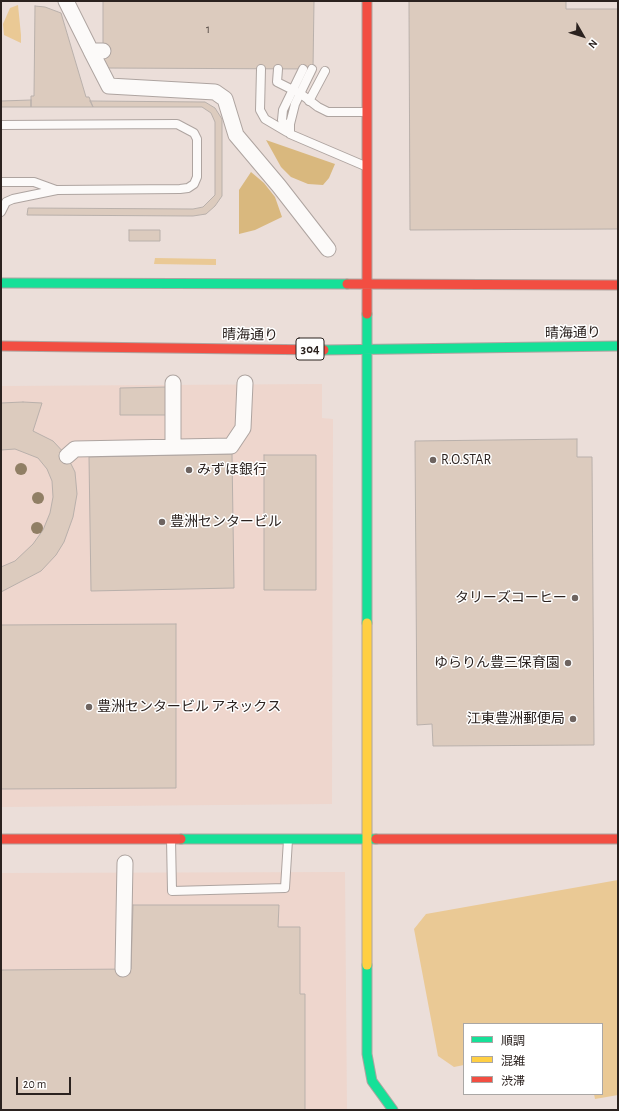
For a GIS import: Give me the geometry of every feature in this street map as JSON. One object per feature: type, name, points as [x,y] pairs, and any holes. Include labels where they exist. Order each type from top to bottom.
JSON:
[{"type":"street","points":[[66,1],[97,51],[109,86],[215,92],[225,99],[236,135],[279,186],[328,249]]},
{"type":"street","points":[[367,1],[367,1054],[372,1082],[393,1110]]},
{"type":"street","points":[[1,283],[618,285]]},
{"type":"street","name":"晴海通り","points":[[1,346],[366,350],[618,346]]},
{"type":"street","points":[[173,383],[173,447]]},
{"type":"street","points":[[67,456],[75,449],[231,446],[243,428],[245,383]]},
{"type":"street","points":[[1,839],[618,839]]},
{"type":"street","points":[[123,969],[125,863]]},
{"type":"lane","points":[[262,69],[260,110],[265,119],[290,134],[366,166]]},
{"type":"lane","points":[[278,69],[277,82],[297,92],[328,112],[367,112]]},
{"type":"lane","points":[[297,92],[303,69]]},
{"type":"lane","points":[[290,134],[282,120],[283,110],[312,69]]},
{"type":"lane","points":[[309,101],[325,71]]},
{"type":"lane","points":[[1,125],[177,124],[194,133],[197,139],[197,177],[194,184],[188,188],[57,190],[6,202],[1,212]]},
{"type":"lane","points":[[1,182],[34,182],[57,190]]},
{"type":"lane","points":[[171,838],[172,891],[285,888],[288,839]]},
{"type":"shaded area","points":[[18,5],[21,43],[4,35],[3,24],[10,8]]},
{"type":"shaded area","points":[[266,140],[335,164],[329,178],[323,185],[308,184],[291,177],[281,167]]},
{"type":"shaded area","points":[[251,172],[264,183],[275,197],[282,217],[255,230],[239,234],[239,190]]},
{"type":"shaded area","points":[[155,258],[216,259],[216,265],[154,264]]},
{"type":"shaded area","points":[[322,384],[322,418],[333,419],[332,804],[1,807],[1,386]]},
{"type":"shaded area","points":[[345,872],[347,1110],[1,1110],[1,873]]},
{"type":"shaded area","points":[[618,880],[618,1095],[595,1099],[594,1095],[603,1095],[603,1023],[463,1023],[463,1065],[454,1067],[438,1056],[414,929],[426,914]]},
{"type":"building","points":[[103,1],[314,1],[313,69],[103,68]]},
{"type":"building","points":[[409,1],[566,1],[566,9],[618,9],[618,229],[410,230]]},
{"type":"building","points":[[35,6],[45,7],[61,13],[86,97],[89,97],[93,107],[31,107],[31,96],[34,96]]},
{"type":"building","points":[[31,100],[31,107],[1,107],[1,101]]},
{"type":"building","points":[[90,101],[205,102],[215,108],[222,119],[222,196],[215,206],[206,214],[193,216],[27,215],[28,208],[193,209],[203,207],[215,195],[215,122],[211,113],[202,107],[93,107]]},
{"type":"building","points":[[129,230],[160,230],[160,241],[129,241]]},
{"type":"building","points":[[167,387],[167,415],[120,415],[120,388]]},
{"type":"building","points":[[1,403],[42,403],[33,431],[53,441],[67,456],[75,472],[77,494],[73,517],[64,542],[56,555],[41,571],[1,592],[1,567],[15,561],[33,544],[43,530],[50,513],[53,497],[52,481],[47,469],[38,458],[15,449],[1,450]]},
{"type":"building","points":[[577,439],[577,457],[592,457],[594,745],[433,746],[432,724],[417,725],[415,441]]},
{"type":"building","name":"豊洲センタービル","points":[[232,454],[234,588],[91,591],[89,457]]},
{"type":"building","points":[[264,455],[316,455],[316,590],[264,590]]},
{"type":"building","name":"豊洲センタービル アネックス","points":[[176,624],[176,788],[1,789],[1,625]]},
{"type":"building","points":[[133,905],[279,905],[278,927],[300,927],[300,994],[305,994],[305,1110],[1,1110],[1,970],[131,969]]},
{"type":"traffic: fast","points":[[1,283],[347,284]]},
{"type":"traffic: fast","points":[[367,314],[367,623]]},
{"type":"traffic: fast","points":[[324,350],[618,346]]},
{"type":"traffic: fast","points":[[181,839],[376,839]]},
{"type":"traffic: fast","points":[[367,965],[367,1054],[372,1081],[393,1110]]},
{"type":"traffic: slow","points":[[367,623],[367,965]]},
{"type":"traffic: jam","points":[[367,1],[367,314]]},
{"type":"traffic: jam","points":[[347,284],[618,285]]},
{"type":"traffic: jam","points":[[1,346],[324,350]]},
{"type":"traffic: jam","points":[[1,839],[181,839]]},
{"type":"traffic: jam","points":[[376,839],[618,839]]},
{"type":"place","name":"R.O.STAR","points":[[433,460]]},
{"type":"place","name":"みずほ銀行","points":[[189,470]]},
{"type":"place","name":"豊洲センタービル","points":[[162,522]]},
{"type":"place","name":"タリーズコーヒー","points":[[575,598]]},
{"type":"place","name":"ゆらりん豊三保育園","points":[[568,663]]},
{"type":"place","name":"豊洲センタービル アネックス","points":[[89,707]]},
{"type":"place","name":"江東豊洲郵便局","points":[[573,719]]}]
